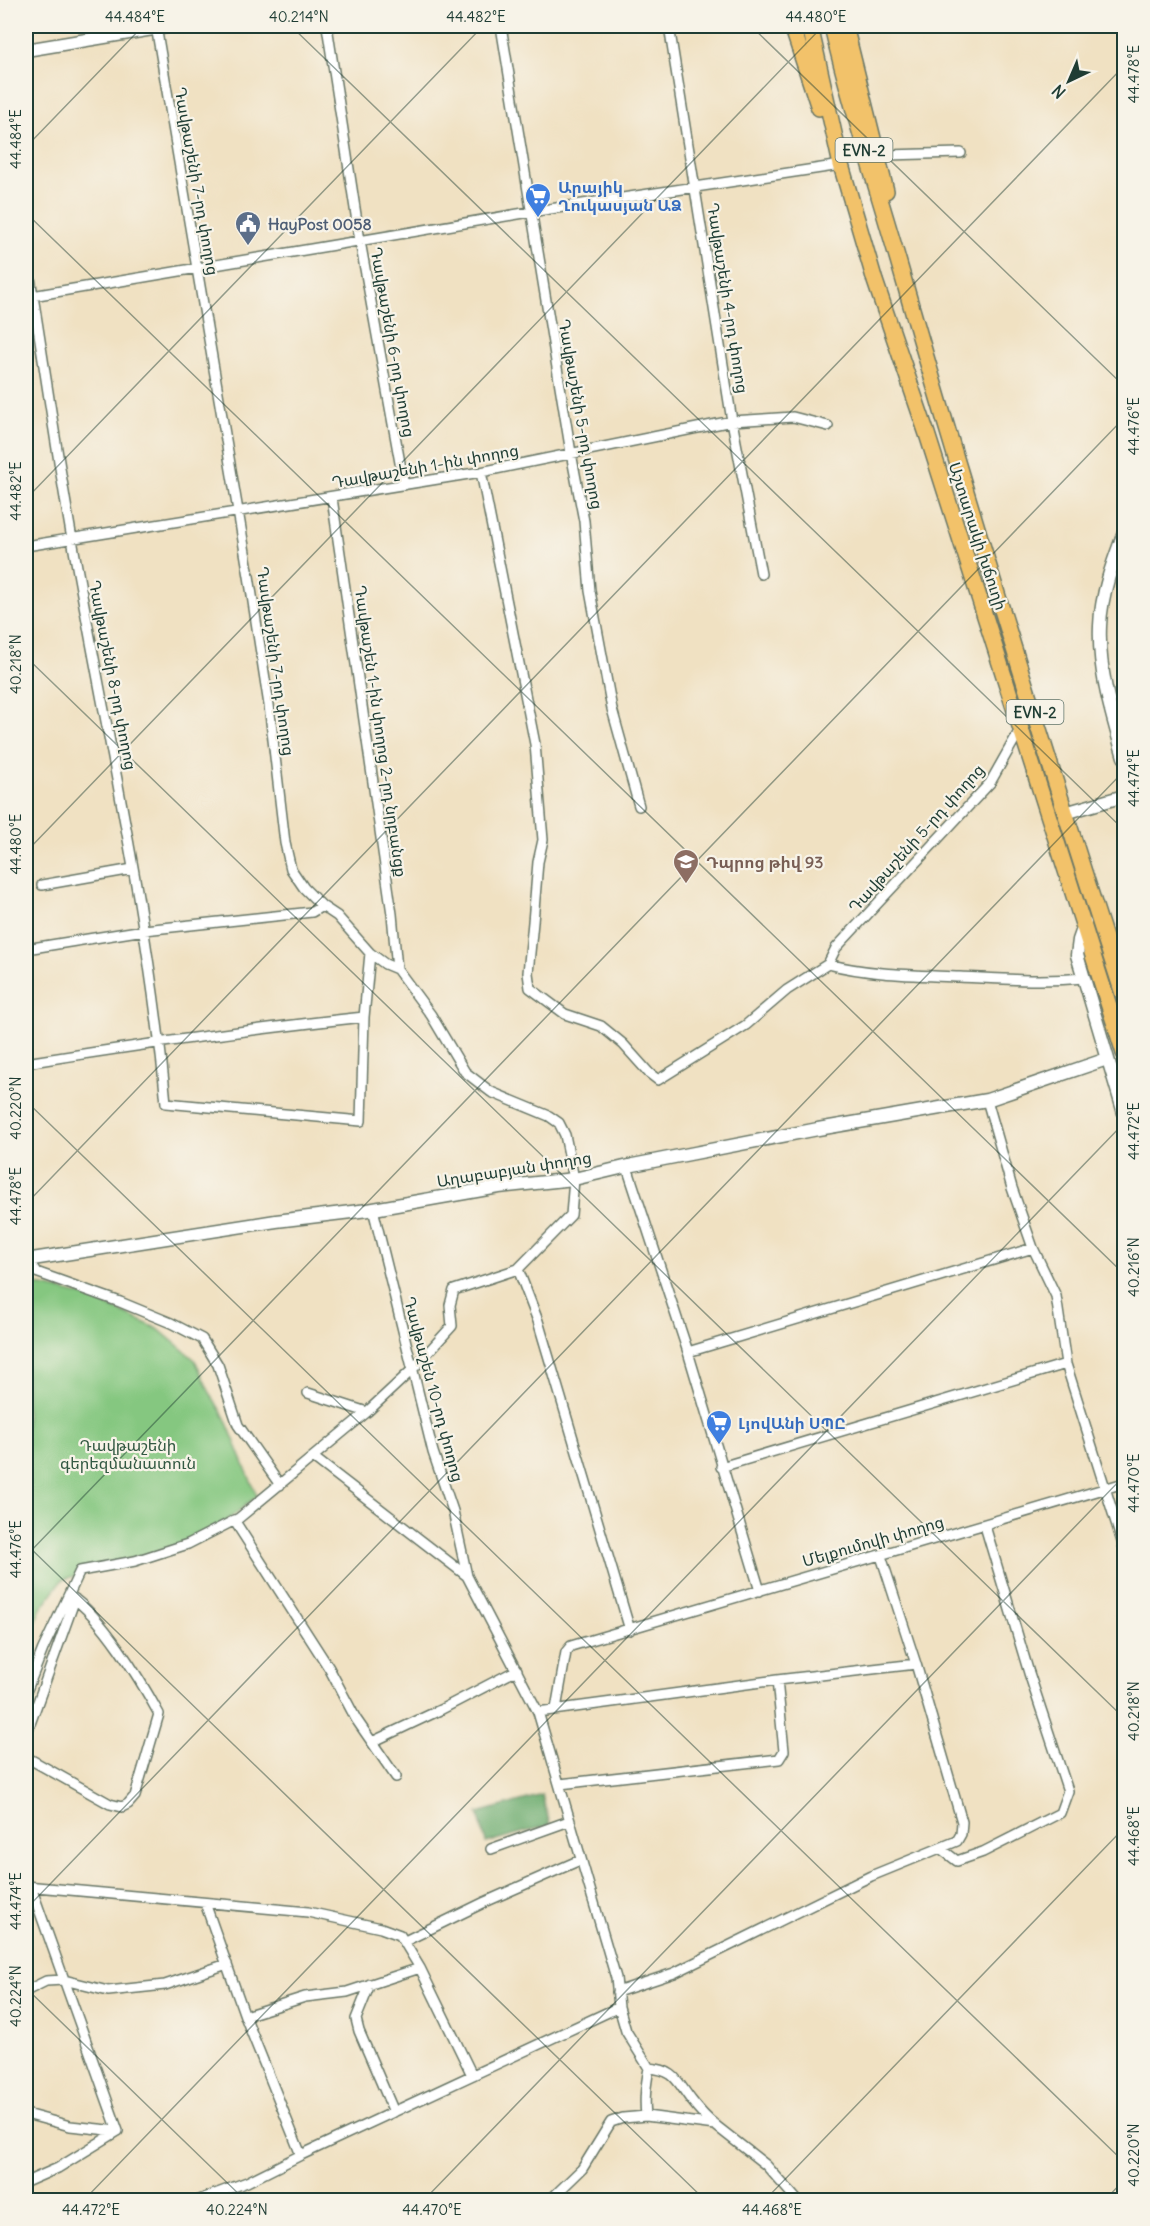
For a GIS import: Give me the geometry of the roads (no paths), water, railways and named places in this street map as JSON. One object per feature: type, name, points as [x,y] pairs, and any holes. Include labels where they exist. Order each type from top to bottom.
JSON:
[{"type":"main road","points":[[792,26],[818,105],[840,159]]},
{"type":"main road","name":"Աշտարակի խճուղի","points":[[810,26],[840,159],[875,281],[927,434],[1125,1053]]},
{"type":"main road","name":"Աշտարակի խճուղի","points":[[832,26],[864,150],[946,427],[1065,813],[1124,994]]},
{"type":"main road","points":[[845,26],[880,161],[902,274]]},
{"type":"main road","points":[[927,434],[946,427]]},
{"type":"street","points":[[26,50],[171,26]]},
{"type":"street","name":"Դավթաշենի 6-րդ փողոց","points":[[327,26],[360,241],[404,485]]},
{"type":"street","name":"Դավթաշենի 5-րդ փողոց","points":[[501,26],[530,212],[571,453],[585,521],[590,591],[612,709],[639,806]]},
{"type":"street","name":"Դավթաշենի 4-րդ փողոց","points":[[669,26],[732,421],[761,574]]},
{"type":"street","name":"Դավթաշենի 7-րդ փողոց","points":[[156,27],[249,576],[269,705],[285,843],[291,869],[304,888],[322,906],[337,916],[370,953],[385,964],[397,969],[431,1015],[465,1072],[492,1092],[549,1116],[559,1123],[565,1135],[574,1179]]},
{"type":"street","points":[[880,161],[887,155],[961,153]]},
{"type":"street","points":[[29,297],[530,212],[696,188],[840,159]]},
{"type":"street","name":"Դավթաշենի 8-րդ փողոց","points":[[26,253],[29,297],[144,930],[160,1041],[166,1103],[361,1121],[364,1017]]},
{"type":"street","name":"Դավթաշենի 1-ին փողոց","points":[[26,546],[481,472],[732,421],[793,417],[828,426]]},
{"type":"street","points":[[481,472],[535,744],[543,840],[538,861],[534,902],[528,973],[530,988],[565,1014],[601,1026],[623,1044],[658,1080],[746,1025],[787,990],[828,964],[843,968],[911,975],[1053,981],[1084,978]]},
{"type":"street","name":"Դավթաշեն 1-ին փողոց 2-րդ նրբանցք","points":[[332,498],[393,915],[397,969]]},
{"type":"street","points":[[1125,533],[1113,564],[1103,602],[1100,625],[1103,677],[1125,757]]},
{"type":"street","name":"Դավթաշենի 5-րդ փողոց","points":[[828,964],[836,948],[990,783],[1021,728]]},
{"type":"street","points":[[1065,813],[1125,796]]},
{"type":"street","points":[[42,885],[133,869]]},
{"type":"street","points":[[26,950],[144,930],[312,912],[322,906]]},
{"type":"street","points":[[1085,924],[1077,947],[1077,955],[1125,1113]]},
{"type":"street","points":[[26,1063],[160,1041],[263,1027],[364,1017],[370,953]]},
{"type":"street","name":"Աղաբաբյան փողոց","points":[[27,1260],[276,1221],[373,1209],[500,1187],[574,1179],[818,1129],[987,1100],[1107,1059]]},
{"type":"street","points":[[987,1100],[1012,1188],[1033,1248],[1056,1296],[1066,1364],[1125,1548]]},
{"type":"street","points":[[627,1167],[688,1352],[760,1591]]},
{"type":"street","points":[[26,1735],[80,1571],[135,1560],[188,1544],[234,1520],[280,1485],[367,1412],[412,1370],[452,1326],[450,1305],[454,1290],[518,1269],[571,1215],[574,1179]]},
{"type":"street","name":"Դավթաշեն 10-րդ փողոց","points":[[373,1209],[433,1452],[453,1511],[467,1576]]},
{"type":"street","points":[[688,1352],[1033,1248]]},
{"type":"street","points":[[27,1260],[36,1272],[120,1302],[171,1323],[202,1339],[218,1365],[238,1425],[280,1485]]},
{"type":"street","points":[[518,1269],[538,1321],[630,1630]]},
{"type":"street","points":[[721,1467],[1066,1364]]},
{"type":"street","points":[[308,1393],[367,1412]]},
{"type":"street","points":[[314,1457],[467,1576],[538,1712],[616,1978],[619,2007],[626,2031],[649,2068]]},
{"type":"street","name":"Մելքումովի փողոց","points":[[556,1709],[566,1652],[571,1647],[1125,1483]]},
{"type":"street","points":[[234,1520],[329,1668],[356,1719],[396,1777]]},
{"type":"street","points":[[940,1848],[957,1861],[983,1852],[1060,1813],[1068,1791],[1029,1674],[985,1526]]},
{"type":"street","points":[[617,1992],[674,1973],[871,1876],[957,1841],[961,1834],[962,1822],[916,1664],[881,1556]]},
{"type":"street","points":[[26,1692],[43,1649],[72,1597]]},
{"type":"street","points":[[26,1757],[110,1804],[122,1807],[129,1804],[135,1796],[140,1782],[159,1714],[144,1687],[88,1609],[72,1597]]},
{"type":"street","points":[[538,1712],[916,1664]]},
{"type":"street","points":[[372,1742],[517,1670]]},
{"type":"street","points":[[560,1784],[778,1759],[784,1751],[777,1680]]},
{"type":"street","points":[[491,1849],[569,1821]]},
{"type":"street","points":[[405,1941],[580,1860]]},
{"type":"street","points":[[118,2131],[28,1886],[308,1912],[381,1928],[400,1935],[420,1968],[472,2075]]},
{"type":"street","points":[[205,1903],[245,2016],[301,2155]]},
{"type":"street","points":[[26,1991],[46,1981],[64,1980],[108,1991],[165,1985],[227,1964]]},
{"type":"street","points":[[245,2016],[305,1997],[347,1992],[420,1968]]},
{"type":"street","points":[[370,1984],[357,2019],[359,2031],[394,2112]]},
{"type":"street","points":[[199,2200],[247,2182],[619,2007]]},
{"type":"street","points":[[646,2116],[645,2079],[649,2068]]},
{"type":"street","points":[[649,2068],[662,2069],[675,2076],[700,2112],[766,2165],[797,2200]]},
{"type":"street","points":[[26,2114],[70,2126],[118,2131]]},
{"type":"street","points":[[550,2200],[582,2169],[611,2122],[623,2118],[646,2116],[715,2125]]},
{"type":"street","points":[[26,2182],[58,2168],[118,2131]]},
{"type":"place","name":"Արայիկ Ղուկասյան ԱՁ","points":[[538,219]]},
{"type":"place","name":"HayPost 0058","points":[[248,247]]},
{"type":"place","name":"Դպրոց թիվ 93","points":[[686,885]]},
{"type":"place","name":"ԼյովԱնի ՍՊԸ","points":[[719,1446]]},
{"type":"park label","name":"Դավթաշենի գերեզմանատուն","points":[[128,1454]]}]
